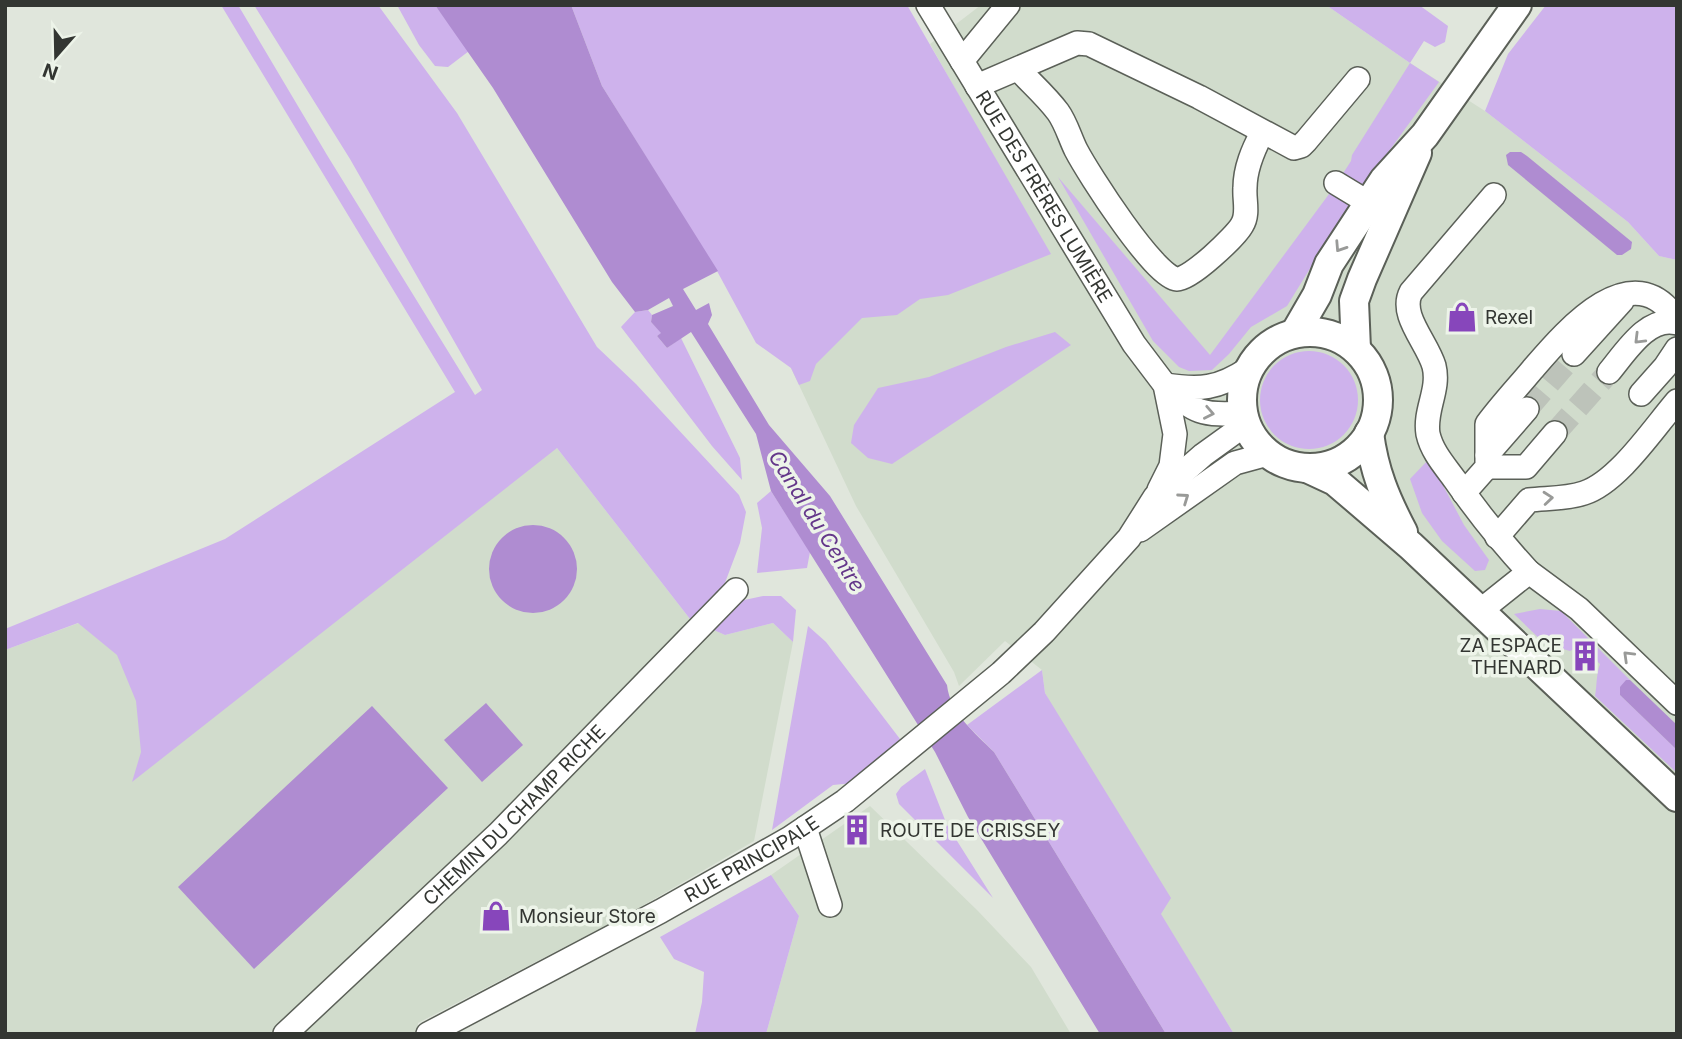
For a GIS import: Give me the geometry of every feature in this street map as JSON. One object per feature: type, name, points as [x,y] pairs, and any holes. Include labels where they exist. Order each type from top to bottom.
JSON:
[{"type":"main road","points":[[1295,333],[1317,295],[1329,264],[1384,180],[1425,135],[1517,5]]},
{"type":"main road","points":[[1356,349],[1354,301],[1425,135]]},
{"type":"main road","points":[[1311,331],[1342,340],[1356,349],[1365,359],[1377,385],[1376,418],[1362,444],[1343,459],[1307,468],[1293,466],[1268,454],[1259,446],[1244,419],[1241,398],[1248,369],[1268,345],[1295,333],[1311,331]]},
{"type":"main road","points":[[1369,433],[1372,458],[1384,496],[1411,546]]},
{"type":"main road","points":[[1307,468],[1335,481],[1411,546],[1677,797]]},
{"type":"street","name":"RUE DES FRÈRES LUMIÈRE","points":[[928,5],[1139,351],[1182,403],[1217,415],[1244,419]]},
{"type":"street","points":[[962,61],[1008,5]]},
{"type":"street","points":[[977,86],[1077,43],[1089,44],[1199,97],[1294,148],[1301,146],[1358,79]]},
{"type":"street","points":[[1018,69],[1059,113],[1077,151],[1111,206],[1169,277],[1184,278],[1241,228],[1245,216],[1247,171],[1262,133]]},
{"type":"street","points":[[1336,183],[1369,203]]},
{"type":"street","points":[[1494,195],[1407,300],[1409,316],[1427,346],[1436,380],[1428,412],[1428,433],[1434,452],[1497,537],[1528,572],[1579,609],[1677,703]]},
{"type":"street","points":[[1487,461],[1487,424],[1560,338],[1598,305],[1612,298],[1634,293],[1648,296],[1661,303],[1677,322]]},
{"type":"street","points":[[1574,354],[1619,303],[1634,293]]},
{"type":"street","points":[[1609,372],[1636,340],[1654,325],[1667,321],[1677,322]]},
{"type":"street","points":[[1641,394],[1677,349]]},
{"type":"street","points":[[1165,385],[1206,388],[1232,379],[1248,369]]},
{"type":"street","name":"RUE DES FRÈRES LUMIÈRE","points":[[1155,497],[1171,466],[1175,434],[1165,385]]},
{"type":"street","points":[[1497,537],[1529,500],[1584,493],[1604,484],[1677,401]]},
{"type":"street","points":[[1464,494],[1527,409]]},
{"type":"street","points":[[1129,538],[1155,497],[1244,419]]},
{"type":"street","points":[[1487,461],[1526,467],[1555,433]]},
{"type":"street","points":[[1129,538],[1235,463],[1268,454]]},
{"type":"street","name":"RUE PRINCIPALE","points":[[429,1034],[715,881],[845,801],[1001,673],[1087,587],[1129,538]]},
{"type":"street","points":[[1480,611],[1528,572]]},
{"type":"street","name":"CHEMIN DU CHAMP RICHE","points":[[285,1034],[498,834],[736,590]]},
{"type":"street","points":[[805,828],[830,905]]},
{"type":"shaded area","points":[[221,5],[238,5],[475,395],[482,390],[350,159],[254,5],[378,5],[457,113],[597,347],[636,384],[739,495],[746,512],[740,543],[723,588],[690,619],[557,448],[132,782],[141,752],[136,701],[117,655],[78,623],[5,650],[5,629],[225,539],[455,392]]},
{"type":"shaded area","points":[[397,5],[435,5],[469,51],[448,67],[435,66],[419,45]]},
{"type":"shaded area","points":[[571,5],[907,5],[1051,254],[948,295],[920,299],[897,315],[862,318],[816,364],[810,381],[799,385],[791,368],[756,343],[717,271],[602,86]]},
{"type":"shaded area","points":[[981,5],[1326,5],[1485,111],[1628,222],[1659,256],[1677,260],[1677,1034],[1234,1034],[1160,914],[1045,693],[1042,670],[1005,641],[959,686],[954,672],[856,506],[791,368],[999,167],[930,44]]},
{"type":"shaded area","points":[[1326,5],[1419,5],[1448,26],[1445,42],[1435,47],[1424,41],[1410,63]]},
{"type":"shaded area","points":[[1546,5],[1677,5],[1677,260],[1659,256],[1628,222],[1485,111],[1508,54]]},
{"type":"shaded area","points":[[1410,63],[1439,82],[1363,187],[1342,175]]},
{"type":"shaded area","points":[[1058,177],[1210,355],[1332,190],[1352,200],[1287,306],[1251,327],[1212,370],[1189,371],[1179,367],[1153,341]]},
{"type":"shaded area","points":[[648,310],[652,315],[651,322],[662,333],[657,336],[667,348],[681,338],[740,458],[742,480],[712,446],[621,327],[635,312]]},
{"type":"shaded area","points":[[1055,332],[1071,345],[892,464],[868,458],[851,443],[854,425],[878,388],[929,377],[1006,347]]},
{"type":"shaded area","points":[[1309,351],[1328,355],[1343,366],[1354,381],[1358,400],[1354,419],[1343,434],[1328,445],[1309,449],[1290,445],[1275,434],[1264,419],[1260,400],[1264,381],[1275,366],[1290,355]]},
{"type":"shaded area","points":[[557,448],[690,619],[725,635],[773,623],[793,642],[754,841],[630,913],[418,1023],[418,1034],[5,1034],[5,650]]},
{"type":"shaded area","points":[[1429,459],[1464,525],[1489,560],[1485,570],[1475,571],[1442,541],[1422,513],[1410,479]]},
{"type":"shaded area","points":[[771,491],[810,552],[807,568],[757,573],[762,528],[757,503]]},
{"type":"shaded area","points":[[763,596],[781,596],[796,610],[793,642],[773,623],[725,635],[707,627],[735,602]]},
{"type":"shaded area","points":[[1540,609],[1561,611],[1630,680],[1626,680],[1620,695],[1677,750],[1677,773],[1595,696],[1600,664],[1580,646],[1570,651],[1545,644],[1514,614]]},
{"type":"shaded area","points":[[808,626],[826,642],[900,739],[854,783],[833,785],[772,830]]},
{"type":"shaded area","points":[[1042,670],[1045,693],[1171,898],[1161,914],[1234,1034],[1166,1034],[994,752],[967,725]]},
{"type":"shaded area","points":[[925,769],[947,825],[993,898],[899,804],[896,794],[901,787]]},
{"type":"shaded area","points":[[870,806],[978,911],[1031,967],[1071,1034],[766,1034],[799,916],[771,875]]},
{"type":"shaded area","points":[[771,875],[799,916],[766,1034],[695,1034],[702,1002],[704,972],[674,959],[660,937]]},
{"type":"water","name":"Canal du Centre","points":[[435,5],[571,5],[602,86],[718,271],[683,289],[696,310],[709,303],[712,315],[708,324],[769,425],[830,496],[947,685],[953,705],[972,730],[994,752],[1166,1034],[1100,1034],[968,817],[935,752],[771,491],[756,434],[691,332],[667,348],[657,336],[661,333],[651,322],[652,315],[673,306],[669,298],[648,310],[635,312],[612,282],[493,88]]},
{"type":"water","points":[[1510,152],[1521,152],[1527,156],[1632,242],[1631,249],[1617,255],[1508,165],[1506,155]]},
{"type":"water","points":[[533,525],[550,529],[564,538],[573,552],[577,569],[573,586],[564,600],[550,609],[533,613],[516,609],[502,600],[493,586],[489,569],[493,552],[502,538],[516,529]]},
{"type":"water","points":[[1626,680],[1630,680],[1677,725],[1677,750],[1620,695],[1620,687]]},
{"type":"water","points":[[486,703],[523,745],[482,782],[444,740]]},
{"type":"water","points":[[372,706],[448,788],[254,969],[178,887]]},
{"type":"tunnel","points":[[1527,409],[1574,354]]},
{"type":"tunnel","points":[[1555,433],[1609,372]]},
{"type":"place","name":"Rexel","points":[[1462,317]]},
{"type":"place","name":"ZA ESPACE THENARD","points":[[1585,656]]},
{"type":"place","name":"ROUTE DE CRISSEY","points":[[857,830]]},
{"type":"place","name":"Monsieur Store","points":[[496,916]]}]
